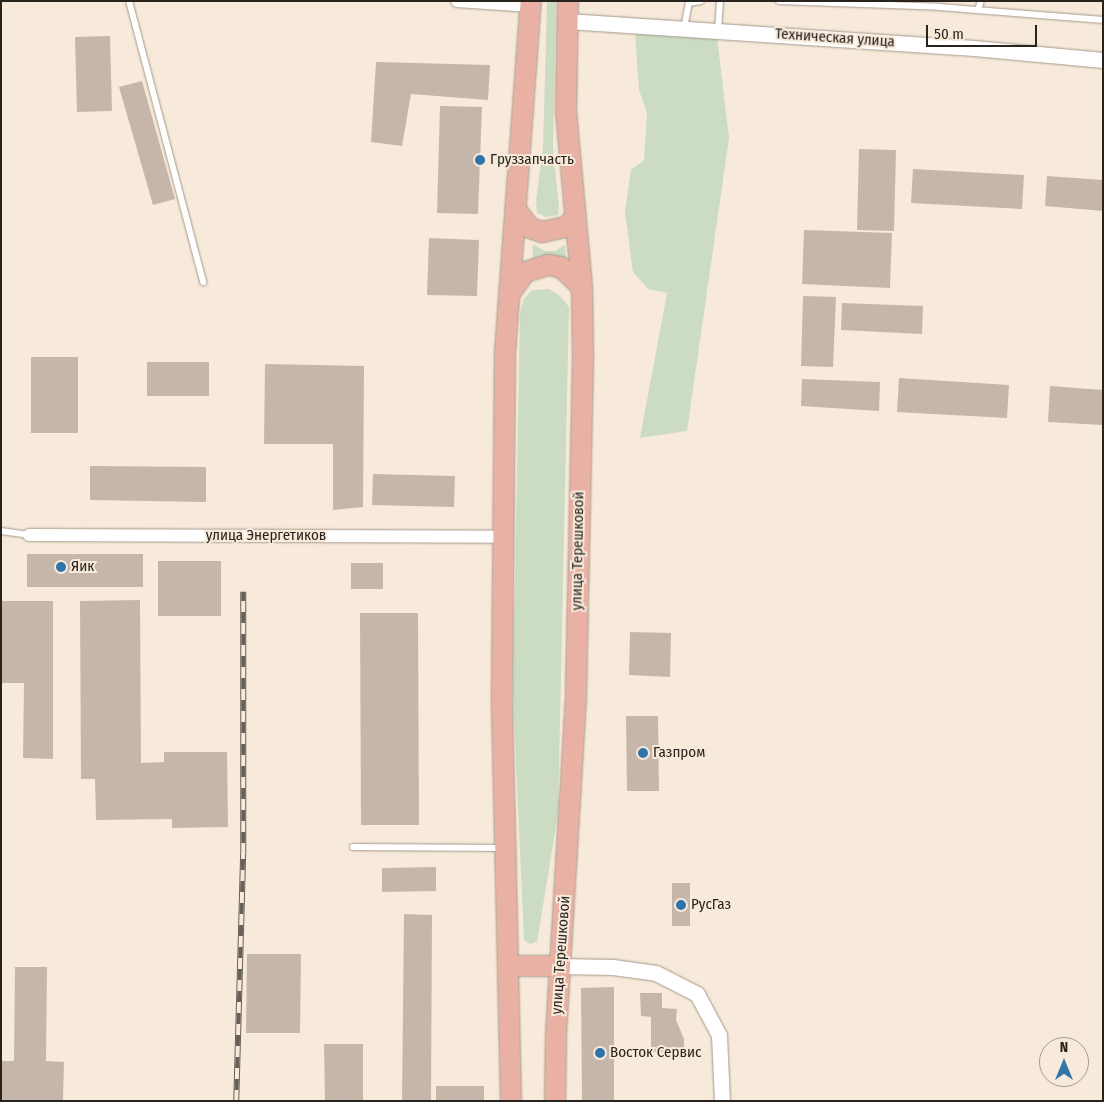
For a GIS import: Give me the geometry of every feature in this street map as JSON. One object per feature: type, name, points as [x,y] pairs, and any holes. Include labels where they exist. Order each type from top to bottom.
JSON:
[{"type":"main road","points":[[511,1101],[510,966],[502,692],[505,352],[531,4]]},
{"type":"main road","name":"улица Терешковой","points":[[555,1101],[560,966],[576,694],[582,287],[566,111],[567,11]]},
{"type":"main road","points":[[517,211],[530,228],[542,232],[566,227],[575,218]]},
{"type":"main road","points":[[509,294],[525,272],[548,265],[561,267],[582,287]]},
{"type":"main road","points":[[510,966],[560,966]]},
{"type":"street","points":[[457,1],[531,4]]},
{"type":"street","name":"Техническая улица","points":[[567,11],[684,28],[1103,60]]},
{"type":"street","name":"улица Энергетиков","points":[[29,535],[504,537]]},
{"type":"street","points":[[560,966],[613,967],[656,973],[697,994],[719,1035],[722,1101]]},
{"type":"lane","points":[[129,1],[203,282]]},
{"type":"lane","points":[[684,28],[689,3],[701,1]]},
{"type":"lane","points":[[718,30],[720,1]]},
{"type":"lane","points":[[780,1],[978,10],[1103,20]]},
{"type":"lane","points":[[978,10],[981,1]]},
{"type":"lane","points":[[1,531],[29,535]]},
{"type":"lane","points":[[353,847],[507,848]]},
{"type":"green space","points":[[547,1],[556,1],[553,148],[559,207],[558,215],[546,217],[537,213],[536,200],[543,148]]},
{"type":"green space","points":[[635,33],[717,37],[729,138],[687,431],[640,438],[667,293],[648,289],[633,272],[625,212],[631,170],[644,160],[647,113],[639,90]]},
{"type":"green space","points":[[533,244],[545,251],[555,251],[565,245],[566,262],[532,263]]},
{"type":"green space","points":[[549,289],[559,295],[569,307],[558,814],[537,942],[530,944],[524,940],[513,693],[520,313],[524,299],[532,290]]},
{"type":"building","points":[[110,36],[112,111],[77,112],[75,37]]},
{"type":"building","points":[[376,62],[490,65],[488,100],[411,94],[402,146],[371,142]]},
{"type":"building","points":[[142,81],[175,199],[153,205],[119,87]]},
{"type":"building","points":[[440,106],[482,107],[478,214],[437,213]]},
{"type":"building","points":[[859,149],[896,150],[894,231],[857,230]]},
{"type":"building","points":[[913,169],[1024,175],[1022,209],[911,203]]},
{"type":"building","points":[[1047,176],[1103,180],[1103,211],[1045,206]]},
{"type":"building","points":[[804,230],[892,233],[890,288],[802,284]]},
{"type":"building","points":[[429,238],[479,240],[477,296],[427,295]]},
{"type":"building","points":[[803,296],[836,297],[833,367],[801,366]]},
{"type":"building","points":[[842,303],[923,306],[922,334],[841,330]]},
{"type":"building","points":[[31,357],[78,357],[78,433],[31,433]]},
{"type":"building","points":[[147,362],[209,362],[209,396],[147,396]]},
{"type":"building","points":[[265,364],[364,366],[363,507],[333,510],[333,444],[264,444]]},
{"type":"building","points":[[899,378],[1009,385],[1007,418],[897,412]]},
{"type":"building","points":[[802,379],[880,382],[879,411],[801,406]]},
{"type":"building","points":[[1050,386],[1103,390],[1103,425],[1048,422]]},
{"type":"building","points":[[90,466],[206,467],[206,502],[90,500]]},
{"type":"building","points":[[373,474],[455,476],[454,507],[372,505]]},
{"type":"building","points":[[27,554],[143,554],[143,587],[27,587]]},
{"type":"building","points":[[158,561],[221,561],[221,616],[158,616]]},
{"type":"building","points":[[351,563],[383,563],[383,589],[351,589]]},
{"type":"building","points":[[140,600],[141,763],[164,762],[164,752],[227,752],[228,827],[172,828],[172,819],[96,820],[95,779],[81,779],[80,601]]},
{"type":"building","points":[[1,601],[53,601],[53,759],[23,758],[24,683],[1,683]]},
{"type":"building","points":[[360,613],[418,613],[419,825],[361,825]]},
{"type":"building","points":[[630,632],[671,633],[670,677],[629,675]]},
{"type":"building","name":"Газпром","points":[[626,716],[658,716],[659,791],[627,791]]},
{"type":"building","points":[[436,867],[436,891],[382,892],[382,868]]},
{"type":"building","name":"РусГаз","points":[[672,883],[690,883],[690,926],[672,926]]},
{"type":"building","points":[[404,914],[432,915],[431,1101],[402,1101]]},
{"type":"building","points":[[247,954],[301,954],[300,1033],[246,1033]]},
{"type":"building","points":[[15,967],[47,967],[46,1061],[64,1062],[63,1101],[1,1101],[1,1061],[14,1061]]},
{"type":"building","points":[[614,987],[614,1101],[582,1101],[581,988]]},
{"type":"building","points":[[640,993],[662,993],[662,1008],[677,1009],[676,1020],[684,1039],[684,1052],[651,1052],[651,1017],[641,1016]]},
{"type":"building","points":[[324,1044],[363,1044],[363,1101],[325,1101]]},
{"type":"building","points":[[436,1086],[484,1086],[484,1101],[436,1101]]},
{"type":"railway","points":[[236,1101],[243,854],[243,592]]},
{"type":"place","name":"Груззапчасть","points":[[480,160]]},
{"type":"place","name":"Яик","points":[[61,567]]},
{"type":"place","name":"Газпром","points":[[643,753]]},
{"type":"place","name":"РусГаз","points":[[681,905]]},
{"type":"place","name":"Восток Сервис","points":[[600,1053]]}]
